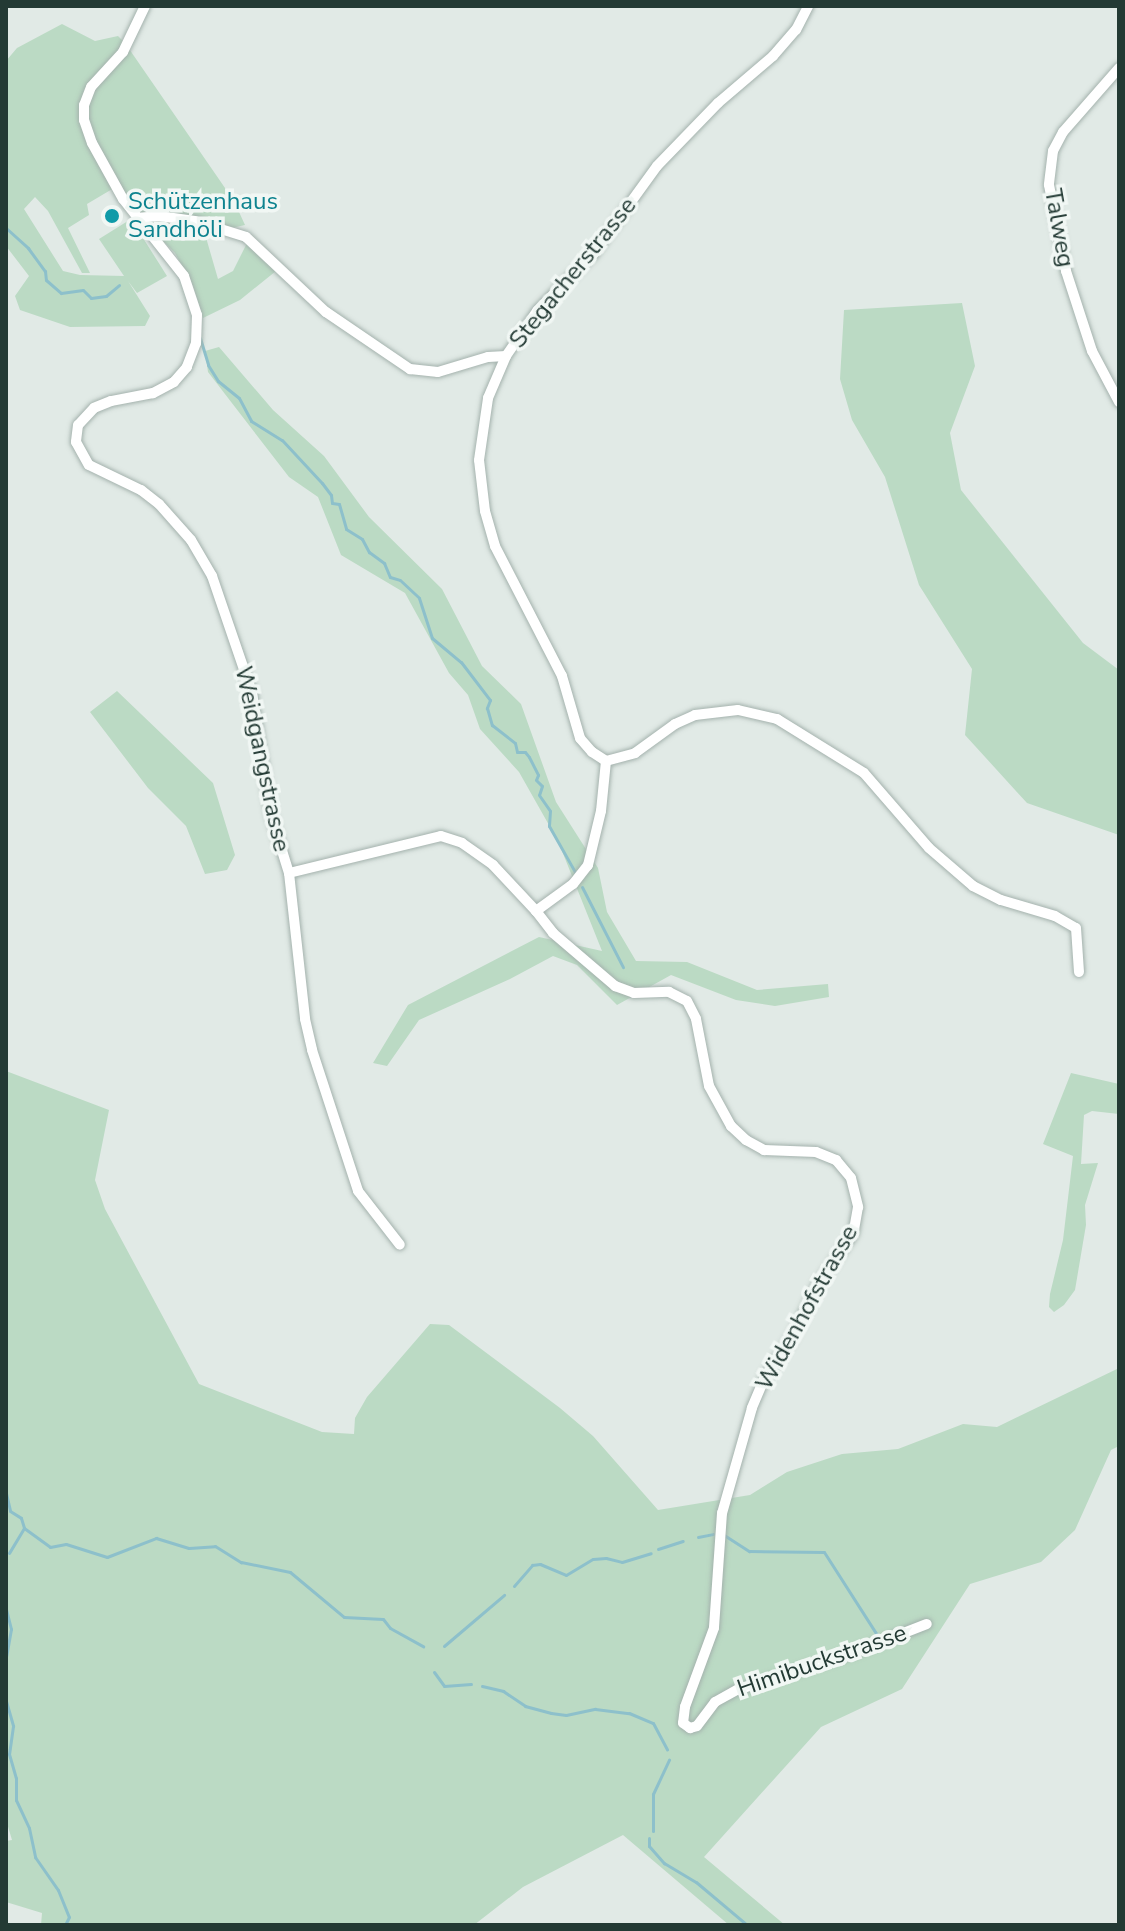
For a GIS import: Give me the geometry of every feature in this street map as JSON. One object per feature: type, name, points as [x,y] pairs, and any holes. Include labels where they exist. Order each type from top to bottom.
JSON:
[{"type":"street","name":"Weidgangstrasse","points":[[145,6],[123,52],[91,87],[84,112],[92,143],[137,218],[187,282],[197,315],[195,349],[183,372],[169,386],[153,393],[111,401],[90,411],[76,430],[77,447],[94,469],[141,490],[159,504],[205,560],[252,693],[271,815],[289,873],[305,1019],[312,1050],[358,1191],[400,1245]]},
{"type":"street","name":"Stegacherstrasse","points":[[606,761],[592,752],[580,738],[562,676],[495,546],[485,511],[479,460],[480,435],[488,398],[506,356],[550,296],[594,253],[657,166],[718,103],[773,56],[796,30],[808,6]]},
{"type":"street","name":"Talweg","points":[[1119,68],[1063,132],[1053,151],[1049,185],[1066,271],[1092,351],[1119,402]]},
{"type":"street","points":[[137,218],[159,216],[195,221],[246,237],[326,312],[410,369],[438,372],[488,357],[506,356]]},
{"type":"street","points":[[289,873],[441,836],[462,843],[493,865],[536,911],[573,884],[588,865],[601,811],[606,761],[635,753],[675,724],[695,715],[738,710],[777,719],[864,773],[929,848],[973,886],[1001,900],[1055,916],[1076,928],[1079,972]]},
{"type":"street","name":"Widenhofstrasse","points":[[536,911],[553,933],[615,986],[634,993],[669,992],[687,1001],[696,1019],[709,1086],[736,1131],[764,1150],[816,1152],[831,1157],[847,1171],[856,1195],[857,1219],[853,1234],[817,1286],[792,1337],[765,1377],[752,1408],[722,1513],[714,1628],[685,1707],[685,1725]]},
{"type":"street","name":"Himibuckstrasse","points":[[685,1725],[697,1726],[715,1702],[737,1690],[855,1652],[927,1624]]},
{"type":"green space","points":[[62,24],[95,41],[118,36],[125,43],[234,201],[245,225],[205,234],[218,279],[233,271],[247,243],[276,271],[240,300],[203,318],[193,286],[175,253],[143,221],[119,185],[87,204],[89,215],[68,228],[90,273],[82,273],[48,211],[35,197],[24,209],[63,271],[80,275],[124,276],[99,239],[131,219],[167,276],[137,293],[128,281],[150,316],[145,326],[70,327],[20,310],[15,296],[29,276],[6,246],[6,61],[17,48]]},
{"type":"green space","points":[[962,303],[975,366],[950,433],[961,490],[1083,643],[1119,670],[1119,835],[1027,803],[965,735],[972,669],[919,585],[885,477],[852,420],[840,379],[844,310]]},
{"type":"green space","points":[[219,347],[273,410],[324,456],[369,517],[442,589],[482,666],[521,704],[556,802],[598,868],[607,912],[636,961],[687,962],[757,990],[828,984],[829,997],[775,1006],[736,1000],[671,975],[617,1005],[577,965],[553,956],[419,1020],[387,1066],[373,1063],[408,1005],[539,937],[602,951],[558,841],[519,772],[480,729],[468,695],[449,673],[405,593],[341,555],[318,497],[289,477],[208,372],[205,351]]},
{"type":"green space","points":[[117,691],[213,783],[235,855],[227,870],[205,874],[186,826],[148,788],[90,712]]},
{"type":"green space","points":[[6,1071],[109,1110],[95,1180],[105,1209],[199,1384],[322,1432],[354,1434],[355,1418],[367,1397],[430,1324],[449,1325],[560,1408],[593,1436],[658,1510],[750,1495],[787,1472],[842,1454],[898,1449],[963,1424],[997,1427],[1119,1368],[1119,1446],[1111,1450],[1075,1530],[1041,1562],[970,1584],[902,1689],[821,1727],[704,1857],[785,1925],[729,1925],[623,1835],[523,1887],[474,1925],[41,1925],[42,1913],[6,1902],[6,1841],[12,1840],[6,1820]]},
{"type":"green space","points":[[1071,1073],[1119,1084],[1119,1114],[1092,1111],[1084,1115],[1081,1164],[1098,1163],[1085,1205],[1086,1225],[1075,1290],[1064,1305],[1054,1312],[1049,1307],[1050,1294],[1063,1240],[1073,1156],[1043,1144]]},
{"type":"waterway","points":[[6,228],[28,248],[45,271],[46,280],[61,293],[83,290],[91,298],[106,296],[119,285]]},
{"type":"waterway","points":[[200,338],[208,365],[218,381],[239,398],[251,421],[282,440],[322,483],[331,495],[332,503],[339,504],[346,529],[362,539],[369,552],[384,563],[390,577],[400,580],[419,598],[432,638],[461,662],[490,700],[487,708],[492,725],[515,743],[517,752],[525,752],[529,757],[538,775],[536,780],[542,786],[539,795],[550,811],[549,826],[575,872]]},
{"type":"waterway","points":[[582,887],[623,967]]},
{"type":"waterway","points":[[6,1493],[10,1511],[21,1518],[24,1528],[9,1553]]},
{"type":"waterway","points":[[24,1528],[50,1547],[66,1544],[107,1557],[156,1538],[189,1548],[215,1546],[241,1562],[290,1572],[344,1617],[383,1619],[390,1628],[423,1646]]},
{"type":"waterway","points":[[698,1537],[713,1534]]},
{"type":"waterway","points":[[724,1535],[749,1551],[824,1552],[879,1638]]},
{"type":"waterway","points":[[658,1549],[683,1541]]},
{"type":"waterway","points":[[514,1586],[532,1565],[540,1564],[566,1575],[593,1559],[622,1562],[651,1553]]},
{"type":"waterway","points":[[444,1646],[504,1595]]},
{"type":"waterway","points":[[6,1609],[11,1629],[6,1656]]},
{"type":"waterway","points":[[434,1672],[444,1686],[471,1684]]},
{"type":"waterway","points":[[482,1686],[503,1691],[525,1706],[551,1713],[566,1715],[595,1709],[629,1713],[653,1723],[667,1749]]},
{"type":"waterway","points":[[6,1701],[13,1726],[9,1754],[16,1778],[16,1800],[29,1828],[35,1857],[58,1890],[69,1917],[65,1925]]},
{"type":"waterway","points":[[653,1831],[653,1794],[669,1759]]},
{"type":"waterway","points":[[649,1838],[649,1846],[664,1863],[696,1882],[747,1925]]},
{"type":"place","name":"Schützenhaus Sandhöli","points":[[112,216]]}]
